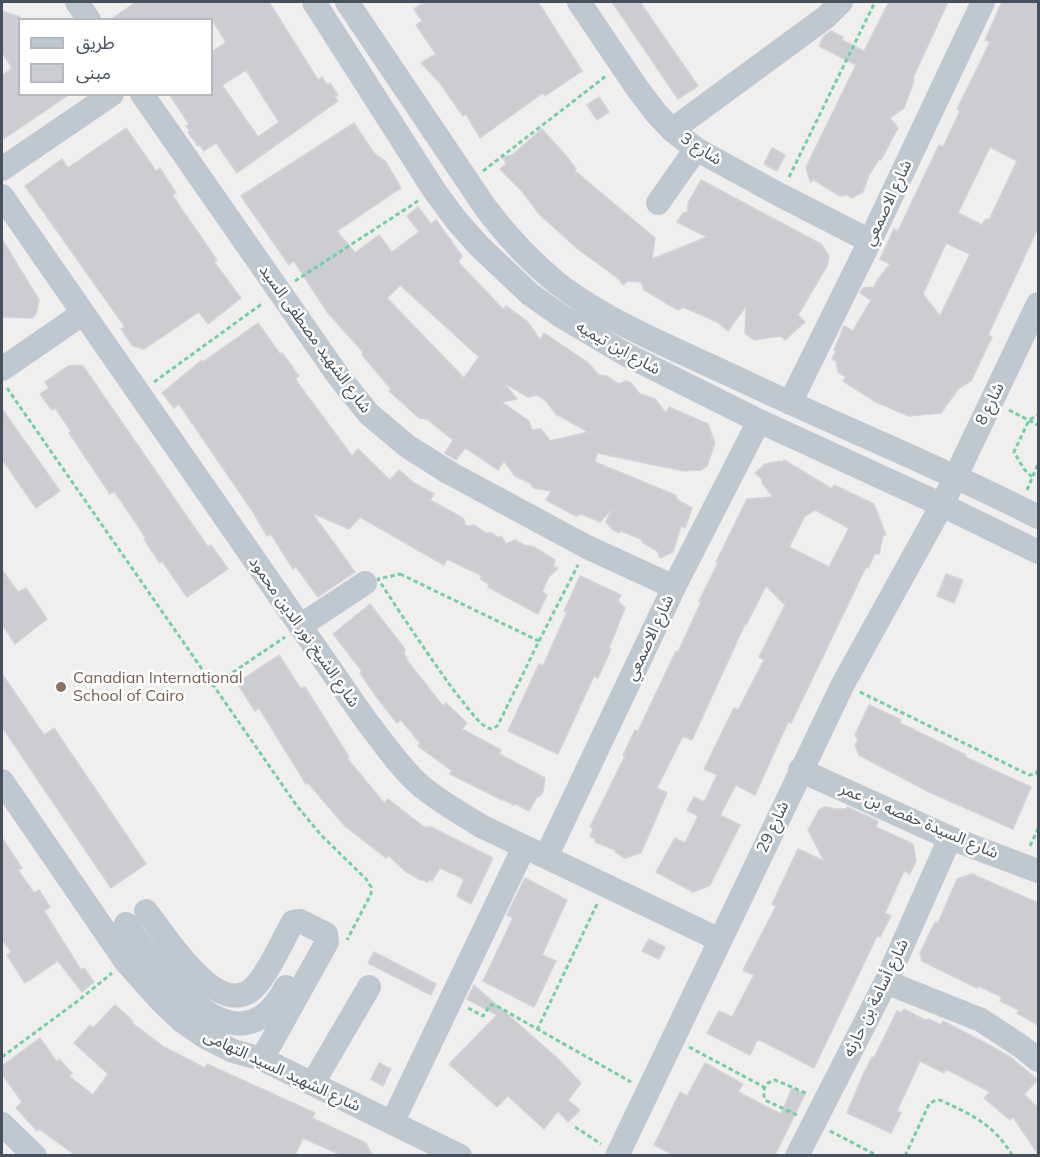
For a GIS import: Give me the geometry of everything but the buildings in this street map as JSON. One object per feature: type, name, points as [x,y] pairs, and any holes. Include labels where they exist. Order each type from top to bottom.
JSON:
[{"type":"street","points":[[77,2],[88,18]]},
{"type":"street","name":"شارع ابن تيميه","points":[[314,2],[434,190],[456,220],[479,246],[531,295],[561,316],[625,354],[759,421],[1038,552]]},
{"type":"street","name":"شارع ابن تيميه","points":[[347,2],[467,183],[504,232],[557,282],[587,304],[649,337],[790,403],[956,475],[1038,517]]},
{"type":"street","name":"شارع 3","points":[[579,2],[656,113],[672,130],[696,149],[870,241]]},
{"type":"street","points":[[672,130],[826,17],[841,2]]},
{"type":"street","name":"شارع الاصمعي","points":[[790,403],[984,2]]},
{"type":"street","points":[[2,169],[109,96]]},
{"type":"street","name":"شارع الشهيد مصطفى السيد","points":[[143,96],[339,377],[369,414],[407,446],[448,472],[587,547],[674,587]]},
{"type":"street","points":[[658,203],[696,149]]},
{"type":"street","name":"شارع الشيخ نور الدين محمود","points":[[2,196],[300,626],[389,751],[420,784],[451,808],[483,827],[720,940]]},
{"type":"street","name":"شارع 8","points":[[942,505],[1038,304]]},
{"type":"street","points":[[2,369],[82,314]]},
{"type":"street","name":"شارع الاصمعي","points":[[546,857],[674,587],[759,421]]},
{"type":"street","name":"شارع 29","points":[[617,1155],[843,684],[942,505]]},
{"type":"street","points":[[300,626],[365,583]]},
{"type":"street","name":"شارع السيدة حفصه بن عمر","points":[[800,770],[951,838],[1038,871]]},
{"type":"street","name":"شارع الشهيد السيد التهامى","points":[[2,781],[126,962],[182,1021],[207,1038],[233,1051],[262,1059],[393,1123],[412,1145],[460,1155]]},
{"type":"street","name":"شارع أسامة بن حارثه","points":[[797,1155],[886,982],[951,838]]},
{"type":"street","points":[[393,1123],[524,847]]},
{"type":"street","points":[[135,918],[156,946],[193,987],[227,1010],[251,1009],[262,1003],[312,927],[326,934],[327,942],[262,1059]]},
{"type":"street","points":[[886,982],[981,1020],[1038,1060]]},
{"type":"street","points":[[314,1083],[369,987]]},
{"type":"street","points":[[2,1124],[35,1155]]},
{"type":"path","points":[[780,195],[875,2]]},
{"type":"path","points":[[467,183],[622,64]]},
{"type":"path","points":[[138,393],[279,292],[434,190]]},
{"type":"path","points":[[2,380],[297,806],[321,835],[366,879],[371,887],[371,894],[344,945]]},
{"type":"path","points":[[991,402],[1038,425]]},
{"type":"path","points":[[1038,415],[1029,420],[1014,452],[1023,469],[1032,477],[1038,464]]},
{"type":"path","points":[[539,641],[405,575],[378,579],[442,674],[488,729],[494,729],[498,725],[587,547]]},
{"type":"path","points":[[214,685],[300,626]]},
{"type":"path","points":[[843,684],[1029,775],[1036,774],[1038,770]]},
{"type":"path","points":[[537,1030],[606,885]]},
{"type":"path","points":[[2,1057],[126,962]]},
{"type":"path","points":[[451,999],[483,1016],[490,1005],[495,1005],[648,1092]]},
{"type":"path","points":[[674,1039],[764,1087]]},
{"type":"path","points":[[824,1101],[775,1080],[764,1087],[765,1100],[878,1155]]},
{"type":"path","points":[[905,1155],[929,1104],[940,1100],[979,1119],[993,1131],[1013,1155]]},
{"type":"path","points":[[575,1127],[617,1155]]},
{"type":"place","name":"Canadian International School of Cairo","points":[[61,687]]}]
